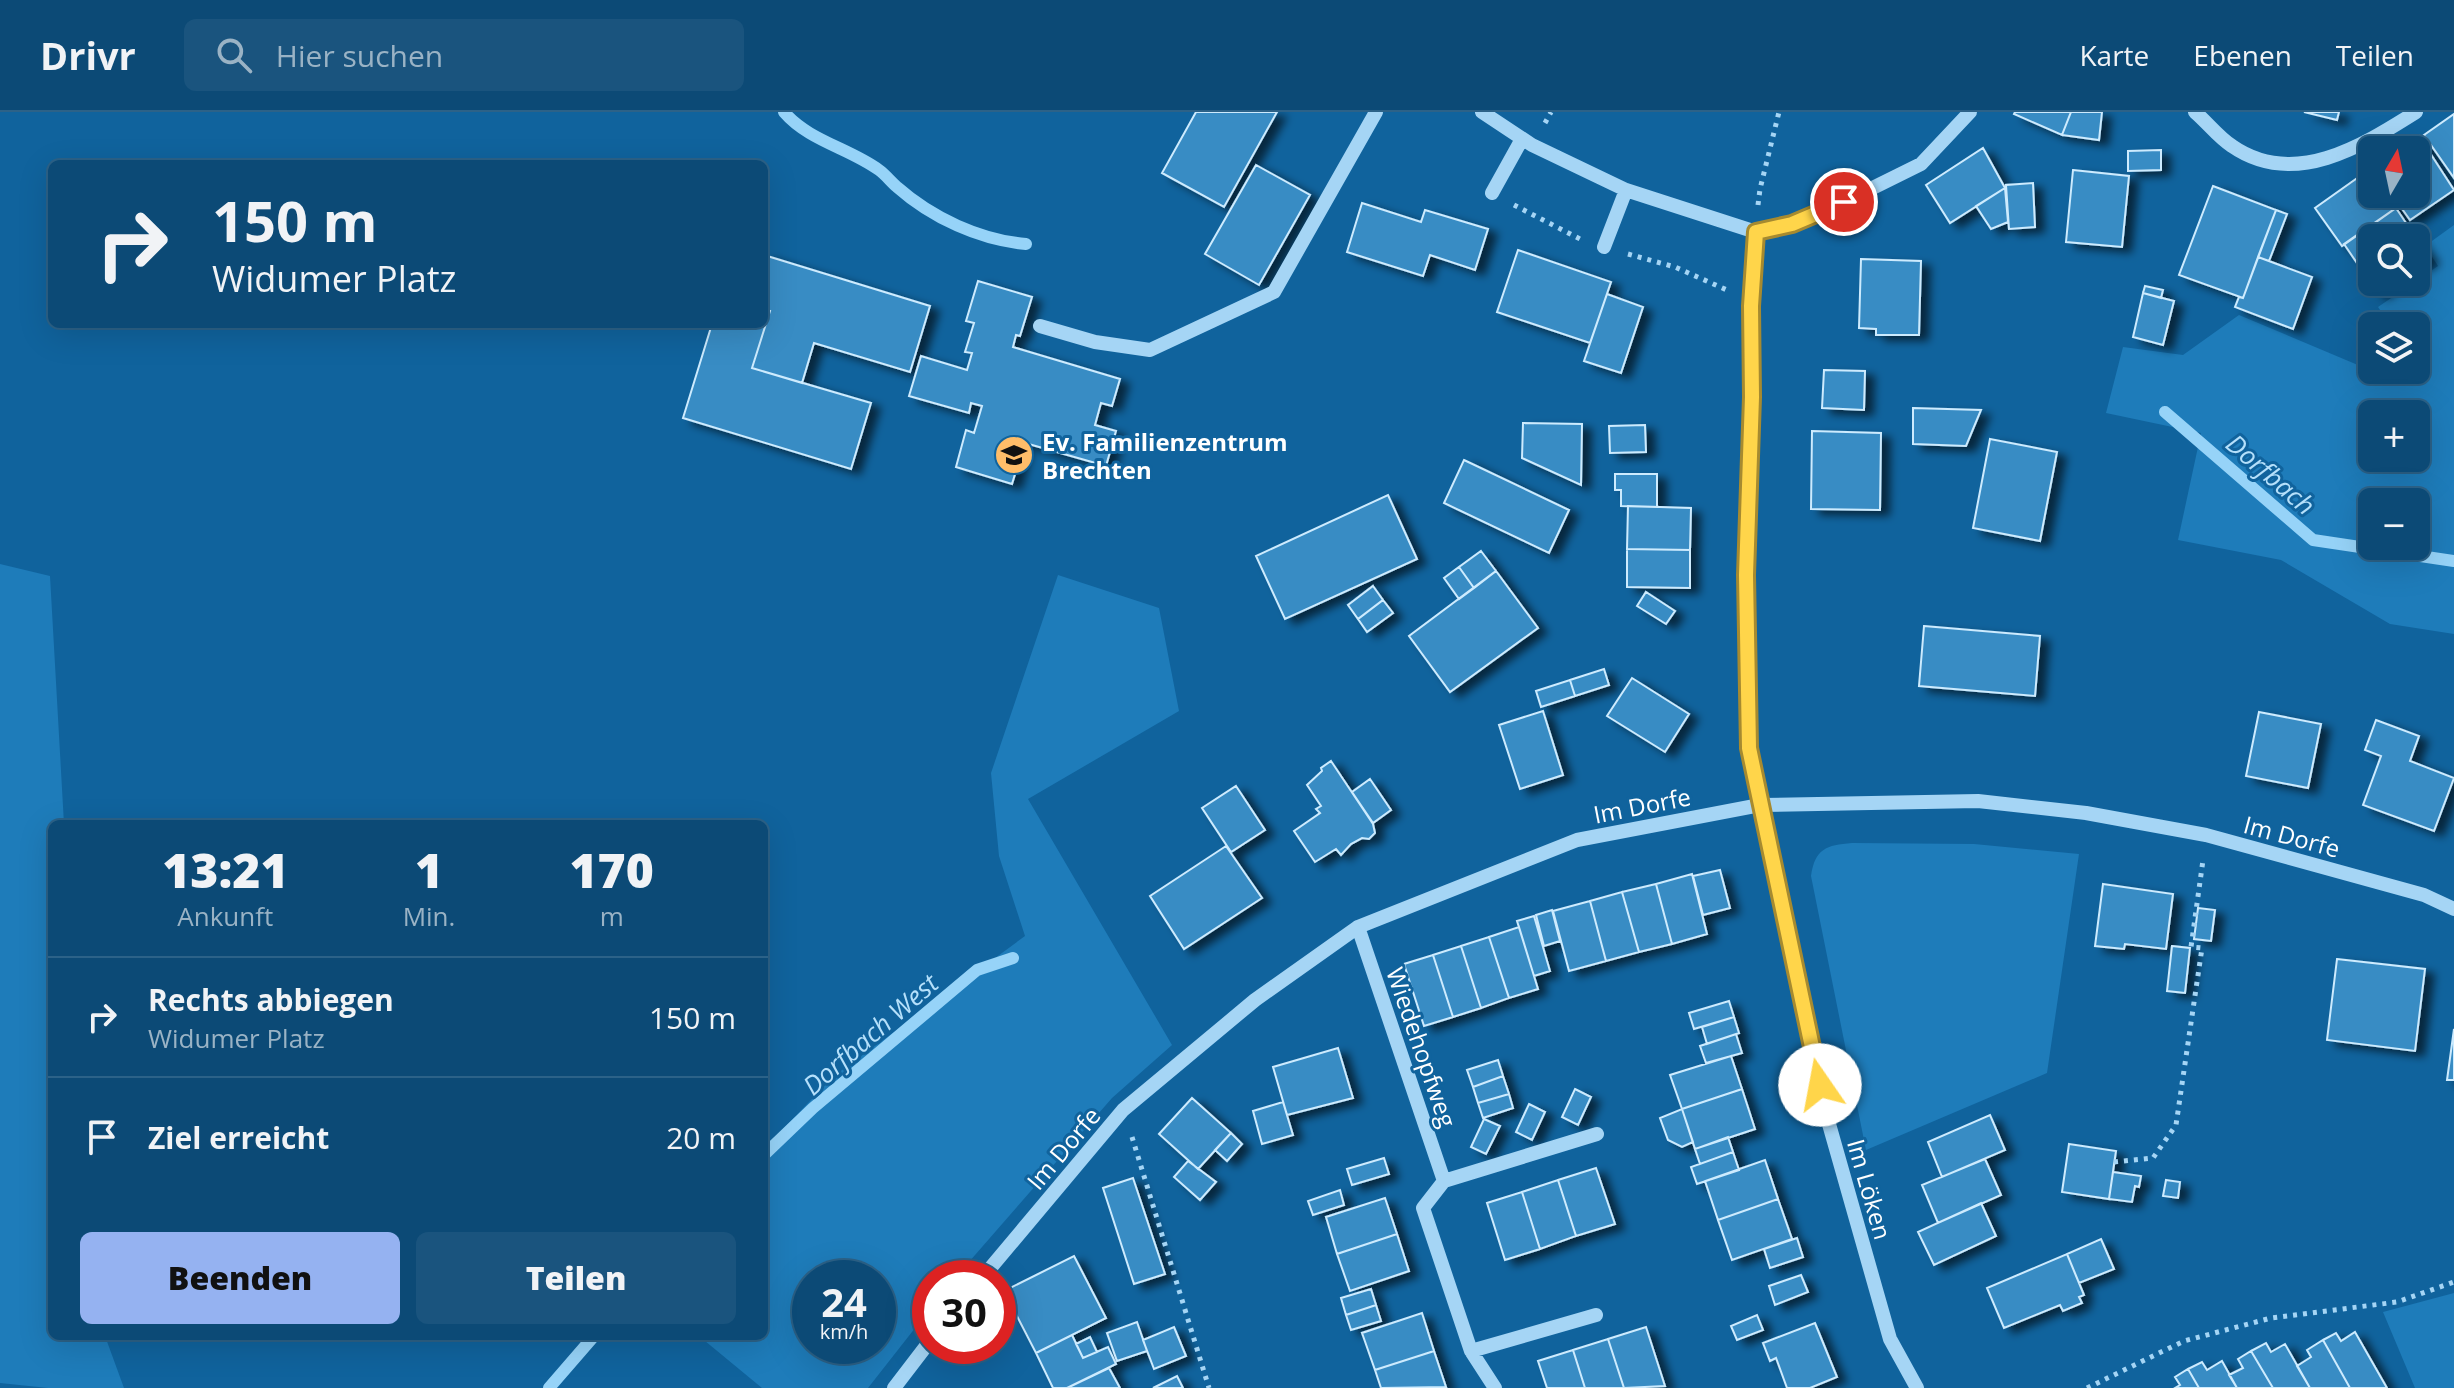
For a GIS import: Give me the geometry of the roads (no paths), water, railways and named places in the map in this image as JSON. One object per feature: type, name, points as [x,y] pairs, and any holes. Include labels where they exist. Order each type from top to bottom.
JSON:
[{"type":"street","points":[[1040,326],[1095,342],[1150,350],[1274,292],[1376,112]]},
{"type":"street","points":[[1482,112],[1522,139],[1626,190],[1756,232],[1818,215],[1921,164],[1970,112]]},
{"type":"street","points":[[2195,112],[2232,146],[2265,161],[2299,166],[2362,145],[2416,112]]},
{"type":"street","points":[[1492,193],[1522,139]]},
{"type":"street","points":[[1604,247],[1626,190]]},
{"type":"street","name":"Im Löken","points":[[1756,232],[1751,306],[1752,397],[1746,575],[1749,748],[1827,1117],[1890,1339],[1917,1388]]},
{"type":"street","name":"Im Dorfe","points":[[997,1260],[1123,1110],[1255,1000],[1358,927],[1577,840],[1760,805],[1978,801],[2086,813],[2206,835],[2424,895],[2454,909]]},
{"type":"street","name":"Wiedehopfweg","points":[[1358,927],[1444,1181]]},
{"type":"street","points":[[1495,1388],[1471,1351],[1423,1208],[1444,1181],[1597,1134]]},
{"type":"street","points":[[1471,1351],[1596,1315]]},
{"type":"street","points":[[894,1388],[912,1364]]},
{"type":"waterway","points":[[784,112],[805,130],[879,170],[911,198],[941,218],[991,238],[1026,244]]},
{"type":"waterway","name":"Dorfbach","points":[[2165,412],[2313,540],[2454,561]]},
{"type":"waterway","name":"Dorfbach West","points":[[768,1151],[813,1108],[977,970],[1013,958]]},
{"type":"waterway","name":"Dorfbach West","points":[[549,1388],[591,1340]]},
{"type":"place","name":"Ev. Familienzentrum Brechten","points":[[1014,455]]}]
